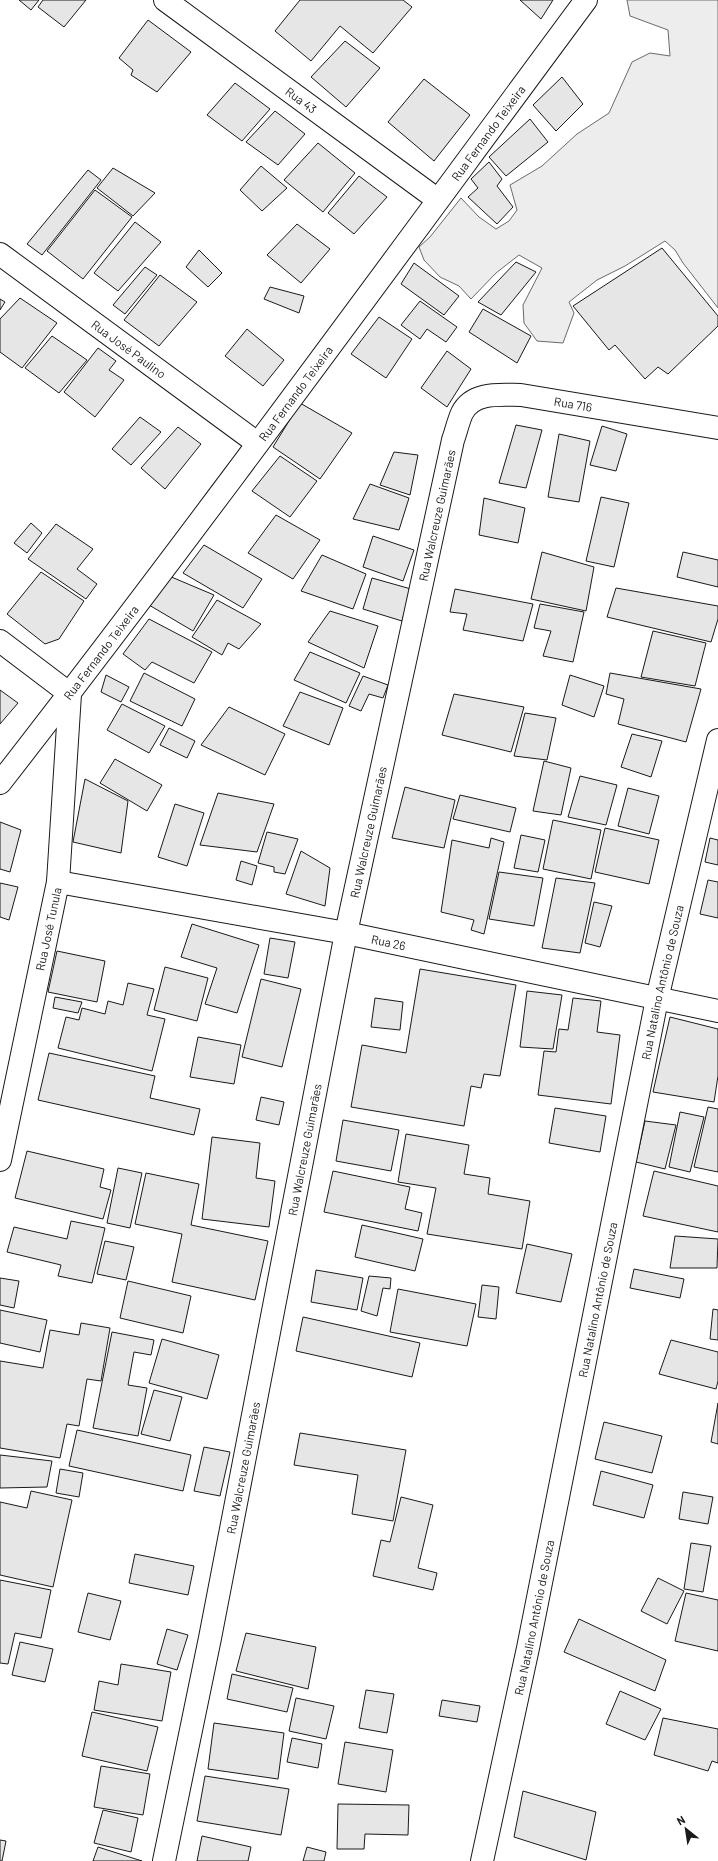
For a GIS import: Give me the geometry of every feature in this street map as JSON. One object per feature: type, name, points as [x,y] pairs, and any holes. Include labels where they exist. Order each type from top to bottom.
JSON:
[{"type":"street","name":"Rua 43","points":[[165,0],[438,200]]},
{"type":"street","name":"Rua Fernando Teixeira","points":[[0,783],[70,694],[586,0]]},
{"type":"street","name":"Rua José Paulino","points":[[0,254],[257,444]]},
{"type":"street","name":"Rua 716","points":[[453,440],[462,412],[474,400],[493,395],[521,395],[718,428]]},
{"type":"street","name":"Rua Walcreuze Guimarães","points":[[164,1861],[210,1638],[346,933],[453,440]]},
{"type":"street","points":[[0,641],[70,694]]},
{"type":"street","name":"Rua José Tunula","points":[[0,1160],[58,882],[70,694]]},
{"type":"street","name":"Rua Natalino Antônio de Souza","points":[[482,1861],[530,1640],[657,999],[718,740]]},
{"type":"street","name":"Rua 26","points":[[58,882],[346,933],[718,1011]]},
{"type":"shaded area","points":[[627,0],[718,0],[718,308],[683,263],[675,250],[665,241],[625,266],[597,280],[569,302],[574,313],[563,343],[537,341],[524,323],[523,305],[542,268],[519,255],[496,273],[471,299],[459,286],[440,277],[424,260],[419,247],[430,237],[461,198],[479,217],[496,229],[509,221],[517,210],[510,185],[542,166],[577,134],[609,113],[632,62],[650,53],[670,56],[668,30],[630,16]]},
{"type":"building","points":[[19,0],[39,0],[31,10]]},
{"type":"building","points":[[43,0],[86,0],[64,27],[38,7]]},
{"type":"building","points":[[300,0],[403,0],[412,7],[373,53],[340,26],[311,61],[275,31]]},
{"type":"building","points":[[520,0],[553,0],[541,19]]},
{"type":"building","points":[[148,20],[191,52],[157,92],[131,75],[133,70],[119,58]]},
{"type":"building","points":[[345,41],[380,68],[346,107],[311,77]]},
{"type":"building","points":[[562,77],[583,104],[556,131],[533,105]]},
{"type":"building","points":[[424,79],[470,115],[434,161],[388,122]]},
{"type":"building","points":[[235,83],[270,109],[242,141],[207,115]]},
{"type":"building","points":[[275,111],[305,134],[278,165],[246,142]]},
{"type":"building","points":[[530,119],[548,142],[506,176],[489,157]]},
{"type":"building","points":[[318,143],[355,173],[323,212],[284,180]]},
{"type":"building","points":[[489,162],[502,179],[497,186],[513,207],[497,224],[468,197],[478,188],[471,179]]},
{"type":"building","points":[[261,166],[287,188],[262,211],[240,190]]},
{"type":"building","points":[[113,168],[155,193],[133,216],[97,188]]},
{"type":"building","points":[[88,170],[101,180],[42,255],[27,244]]},
{"type":"building","points":[[359,176],[387,197],[354,234],[328,213]]},
{"type":"building","points":[[95,190],[132,217],[83,279],[47,251]]},
{"type":"building","points":[[135,222],[161,242],[118,291],[94,273]]},
{"type":"building","points":[[297,224],[330,249],[301,283],[267,255]]},
{"type":"building","points":[[662,248],[718,316],[718,326],[668,374],[658,367],[645,379],[615,345],[609,350],[573,306]]},
{"type":"building","points":[[199,250],[222,273],[208,287],[186,267]]},
{"type":"building","points":[[516,262],[536,272],[501,315],[478,302]]},
{"type":"building","points":[[414,263],[459,296],[444,315],[401,284]]},
{"type":"building","points":[[145,267],[157,275],[125,314],[113,305]]},
{"type":"building","points":[[160,275],[197,302],[159,346],[124,320]]},
{"type":"building","points":[[270,287],[304,296],[299,313],[264,299]]},
{"type":"building","points":[[20,298],[57,323],[22,368],[0,352],[0,319]]},
{"type":"building","points":[[0,299],[5,302],[0,310]]},
{"type":"building","points":[[420,301],[457,327],[446,342],[427,329],[420,339],[401,325]]},
{"type":"building","points":[[483,309],[531,336],[517,363],[469,332]]},
{"type":"building","points":[[379,317],[412,339],[386,378],[351,354]]},
{"type":"building","points":[[247,329],[284,360],[263,386],[225,356]]},
{"type":"building","points":[[52,336],[87,360],[59,393],[25,368]]},
{"type":"building","points":[[98,348],[116,361],[109,370],[124,380],[95,417],[64,392]]},
{"type":"building","points":[[447,351],[471,369],[447,407],[421,388]]},
{"type":"building","points":[[300,403],[352,433],[320,479],[273,447]]},
{"type":"building","points":[[140,417],[161,432],[131,465],[112,449]]},
{"type":"building","points":[[516,425],[542,430],[526,488],[499,483]]},
{"type":"building","points":[[602,426],[627,434],[616,471],[590,465]]},
{"type":"building","points":[[178,427],[201,444],[165,489],[141,468]]},
{"type":"building","points":[[559,434],[590,441],[579,502],[548,497]]},
{"type":"building","points":[[394,452],[418,455],[410,495],[380,485]]},
{"type":"building","points":[[280,456],[317,481],[290,517],[252,491]]},
{"type":"building","points":[[370,484],[409,498],[399,530],[353,519]]},
{"type":"building","points":[[601,497],[629,503],[614,567],[586,561]]},
{"type":"building","points":[[484,498],[525,508],[518,543],[479,535]]},
{"type":"building","points":[[276,515],[320,540],[293,579],[248,553]]},
{"type":"building","points":[[31,523],[42,533],[27,553],[14,543]]},
{"type":"building","points":[[56,524],[93,549],[77,569],[97,584],[86,599],[28,559]]},
{"type":"building","points":[[373,536],[414,550],[403,581],[363,567]]},
{"type":"building","points":[[204,545],[262,579],[243,608],[183,573]]},
{"type":"building","points":[[542,552],[594,567],[586,611],[531,599]]},
{"type":"building","points":[[683,552],[718,560],[718,587],[677,577]]},
{"type":"building","points":[[322,555],[366,574],[353,609],[301,591]]},
{"type":"building","points":[[41,572],[84,601],[59,639],[45,644],[7,614]]},
{"type":"building","points":[[169,576],[214,595],[193,631],[149,605]]},
{"type":"building","points":[[372,578],[411,589],[402,621],[363,609]]},
{"type":"building","points":[[616,588],[718,606],[718,619],[711,642],[607,617]]},
{"type":"building","points":[[455,589],[533,604],[523,641],[463,630],[467,614],[450,612]]},
{"type":"building","points":[[217,600],[261,624],[239,649],[228,643],[222,655],[192,637]]},
{"type":"building","points":[[540,604],[584,612],[573,662],[543,656],[551,631],[534,628]]},
{"type":"building","points":[[330,611],[378,626],[364,668],[308,642]]},
{"type":"building","points":[[149,619],[212,652],[194,683],[152,662],[145,670],[123,654]]},
{"type":"building","points":[[653,631],[706,643],[695,686],[641,677]]},
{"type":"building","points":[[310,652],[360,673],[346,703],[294,680]]},
{"type":"building","points":[[144,673],[195,699],[182,726],[130,701]]},
{"type":"building","points":[[610,673],[701,689],[686,742],[618,724],[624,699],[606,694]]},
{"type":"building","points":[[106,675],[129,687],[121,702],[101,692]]},
{"type":"building","points":[[570,675],[604,686],[594,717],[562,705]]},
{"type":"building","points":[[363,676],[388,685],[383,698],[369,694],[361,711],[349,706]]},
{"type":"building","points":[[0,690],[18,703],[0,724]]},
{"type":"building","points":[[300,692],[343,708],[329,745],[283,726]]},
{"type":"building","points":[[454,694],[524,707],[511,752],[442,735]]},
{"type":"building","points":[[122,704],[165,726],[149,753],[107,730]]},
{"type":"building","points":[[229,707],[285,734],[265,775],[201,745]]},
{"type":"building","points":[[525,713],[556,718],[547,760],[514,756]]},
{"type":"building","points":[[169,728],[195,741],[187,758],[160,745]]},
{"type":"building","points":[[632,734],[662,741],[651,777],[621,767]]},
{"type":"building","points":[[115,759],[162,785],[147,811],[100,783]]},
{"type":"building","points":[[544,761],[571,768],[561,815],[533,811]]},
{"type":"building","points":[[580,776],[617,785],[606,825],[568,817]]},
{"type":"building","points":[[85,779],[128,801],[121,853],[73,842]]},
{"type":"building","points":[[405,787],[455,800],[444,848],[392,838]]},
{"type":"building","points":[[628,788],[659,796],[649,834],[618,826]]},
{"type":"building","points":[[218,793],[274,804],[257,852],[200,845]]},
{"type":"building","points":[[460,795],[516,808],[510,832],[453,819]]},
{"type":"building","points":[[175,804],[204,813],[187,866],[158,857]]},
{"type":"building","points":[[553,820],[601,830],[591,879],[543,869]]},
{"type":"building","points":[[0,822],[21,830],[10,872],[0,869]]},
{"type":"building","points":[[605,828],[659,840],[649,884],[595,872]]},
{"type":"building","points":[[267,832],[298,839],[285,874],[274,872],[274,867],[258,863]]},
{"type":"building","points":[[521,835],[545,840],[538,872],[514,868]]},
{"type":"building","points":[[491,838],[504,842],[484,934],[471,930],[474,920],[441,912],[452,840],[489,848]]},
{"type":"building","points":[[710,838],[718,840],[718,865],[705,862]]},
{"type":"building","points":[[301,851],[330,868],[325,906],[286,894]]},
{"type":"building","points":[[241,861],[257,866],[252,885],[236,880]]},
{"type":"building","points":[[499,872],[543,878],[534,926],[489,919]]},
{"type":"building","points":[[556,878],[595,883],[580,953],[542,948]]},
{"type":"building","points":[[708,880],[718,882],[718,918],[700,914]]},
{"type":"building","points":[[0,883],[18,887],[9,920],[0,917]]},
{"type":"building","points":[[594,902],[612,906],[600,947],[585,943]]},
{"type":"building","points":[[192,924],[259,945],[237,1013],[205,1004],[217,968],[181,957]]},
{"type":"building","points":[[270,938],[295,942],[288,978],[264,974]]},
{"type":"building","points":[[57,951],[105,961],[97,1002],[48,992]]},
{"type":"building","points":[[165,967],[208,978],[197,1021],[154,1010]]},
{"type":"building","points":[[420,969],[516,985],[500,1076],[484,1074],[481,1088],[471,1086],[464,1126],[351,1107],[362,1045],[406,1053]]},
{"type":"building","points":[[261,979],[301,989],[282,1067],[242,1057]]},
{"type":"building","points":[[128,983],[154,989],[147,1015],[165,1019],[152,1071],[58,1048],[66,1017],[79,1020],[82,1008],[105,1014],[108,1001],[123,1005]]},
{"type":"building","points":[[527,991],[562,995],[553,1049],[520,1047]]},
{"type":"building","points":[[55,997],[82,1002],[78,1013],[53,1008]]},
{"type":"building","points":[[375,998],[403,1002],[400,1030],[371,1027]]},
{"type":"building","points":[[573,998],[601,1001],[597,1032],[620,1035],[611,1104],[538,1095],[544,1051],[556,1052],[559,1029],[568,1030]]},
{"type":"building","points":[[670,1017],[718,1029],[718,1076],[714,1102],[653,1092]]},
{"type":"building","points":[[198,1037],[241,1045],[234,1084],[190,1077]]},
{"type":"building","points":[[49,1053],[155,1076],[150,1098],[200,1109],[194,1135],[38,1100]]},
{"type":"building","points":[[261,1097],[284,1102],[279,1125],[256,1120]]},
{"type":"building","points":[[708,1107],[718,1109],[718,1172],[694,1167]]},
{"type":"building","points":[[555,1108],[606,1116],[600,1152],[549,1143]]},
{"type":"building","points":[[680,1112],[704,1117],[690,1172],[669,1167]]},
{"type":"building","points":[[343,1120],[399,1130],[391,1171],[336,1161]]},
{"type":"building","points":[[645,1121],[676,1125],[665,1169],[636,1162]]},
{"type":"building","points":[[406,1134],[469,1145],[464,1174],[490,1178],[488,1194],[530,1201],[522,1249],[427,1234],[436,1188],[398,1182]]},
{"type":"building","points":[[212,1137],[260,1143],[256,1178],[275,1181],[269,1227],[202,1219]]},
{"type":"building","points":[[27,1151],[104,1169],[100,1187],[111,1190],[103,1219],[15,1198]]},
{"type":"building","points":[[118,1168],[142,1173],[130,1228],[107,1223]]},
{"type":"building","points":[[333,1171],[410,1187],[405,1209],[422,1213],[418,1231],[324,1212]]},
{"type":"building","points":[[654,1171],[718,1186],[718,1232],[643,1216]]},
{"type":"building","points":[[146,1173],[199,1184],[191,1225],[268,1241],[255,1300],[172,1282],[182,1234],[135,1224]]},
{"type":"building","points":[[71,1221],[105,1228],[92,1283],[58,1276],[61,1265],[7,1252],[14,1227],[67,1239]]},
{"type":"building","points":[[362,1225],[423,1239],[415,1271],[355,1257]]},
{"type":"building","points":[[675,1236],[718,1239],[717,1268],[670,1268]]},
{"type":"building","points":[[105,1241],[134,1247],[126,1280],[97,1274]]},
{"type":"building","points":[[527,1244],[572,1254],[561,1302],[516,1293]]},
{"type":"building","points":[[634,1269],[684,1279],[680,1298],[630,1288]]},
{"type":"building","points":[[316,1270],[363,1278],[357,1310],[311,1302]]},
{"type":"building","points":[[369,1276],[391,1278],[390,1289],[383,1288],[377,1316],[361,1311]]},
{"type":"building","points":[[0,1278],[19,1281],[14,1308],[0,1305]]},
{"type":"building","points":[[128,1281],[191,1296],[183,1333],[120,1318]]},
{"type":"building","points":[[482,1285],[499,1287],[496,1319],[478,1317]]},
{"type":"building","points":[[398,1289],[476,1304],[467,1346],[390,1332]]},
{"type":"building","points":[[713,1309],[718,1310],[718,1340],[710,1339]]},
{"type":"building","points":[[0,1310],[47,1320],[40,1352],[0,1343]]},
{"type":"building","points":[[303,1317],[420,1343],[412,1377],[296,1351]]},
{"type":"building","points":[[81,1323],[110,1328],[101,1381],[87,1379],[79,1426],[67,1424],[60,1458],[0,1448],[0,1361],[43,1368],[50,1330],[79,1335]]},
{"type":"building","points":[[112,1332],[154,1340],[151,1355],[134,1352],[128,1385],[147,1388],[138,1436],[93,1428]]},
{"type":"building","points":[[162,1339],[219,1355],[207,1399],[149,1383]]},
{"type":"building","points":[[671,1340],[718,1352],[718,1381],[716,1389],[659,1374]]},
{"type":"building","points":[[154,1390],[182,1397],[170,1441],[141,1434]]},
{"type":"building","points":[[718,1403],[718,1444],[711,1442]]},
{"type":"building","points":[[604,1422],[662,1436],[652,1473],[595,1459]]},
{"type":"building","points":[[77,1430],[191,1455],[183,1491],[69,1466]]},
{"type":"building","points":[[300,1433],[406,1450],[393,1521],[352,1514],[358,1475],[294,1465]]},
{"type":"building","points":[[204,1447],[230,1452],[220,1496],[194,1491]]},
{"type":"building","points":[[0,1455],[52,1461],[47,1487],[0,1488]]},
{"type":"building","points":[[60,1469],[83,1473],[79,1497],[56,1493]]},
{"type":"building","points":[[601,1471],[653,1485],[644,1518],[593,1505]]},
{"type":"building","points":[[31,1491],[72,1500],[53,1587],[0,1575],[0,1502],[27,1508]]},
{"type":"building","points":[[683,1492],[713,1497],[708,1524],[679,1519]]},
{"type":"building","points":[[401,1497],[433,1505],[418,1568],[437,1573],[433,1590],[373,1576],[381,1540],[390,1542]]},
{"type":"building","points":[[691,1543],[711,1546],[703,1592],[684,1589]]},
{"type":"building","points":[[135,1554],[194,1566],[188,1595],[129,1583]]},
{"type":"building","points":[[658,1578],[684,1591],[667,1624],[641,1611]]},
{"type":"building","points":[[0,1580],[51,1590],[41,1638],[15,1633],[8,1664],[0,1663]]},
{"type":"building","points":[[88,1593],[121,1601],[110,1640],[78,1632]]},
{"type":"building","points":[[686,1593],[718,1600],[718,1651],[675,1641]]},
{"type":"building","points":[[579,1619],[666,1660],[655,1691],[564,1652]]},
{"type":"building","points":[[167,1629],[188,1635],[177,1670],[157,1664]]},
{"type":"building","points":[[246,1633],[316,1647],[308,1689],[236,1671]]},
{"type":"building","points":[[20,1642],[53,1649],[45,1682],[12,1675]]},
{"type":"building","points":[[121,1664],[171,1672],[162,1721],[94,1710],[99,1681],[118,1685]]},
{"type":"building","points":[[232,1674],[293,1688],[287,1712],[227,1699]]},
{"type":"building","points":[[366,1690],[394,1694],[387,1733],[359,1728]]},
{"type":"building","points":[[620,1691],[661,1709],[645,1740],[606,1724]]},
{"type":"building","points":[[296,1698],[334,1706],[326,1739],[289,1731]]},
{"type":"building","points":[[442,1700],[480,1706],[477,1722],[439,1716]]},
{"type":"building","points":[[92,1712],[158,1727],[147,1771],[82,1756]]},
{"type":"building","points":[[663,1718],[718,1729],[718,1763],[712,1761],[708,1771],[654,1755]]},
{"type":"building","points":[[214,1723],[284,1733],[278,1779],[208,1769]]},
{"type":"building","points":[[292,1738],[322,1744],[318,1768],[287,1762]]},
{"type":"building","points":[[345,1742],[393,1750],[386,1792],[338,1784]]},
{"type":"building","points":[[101,1766],[150,1774],[143,1815],[94,1807]]},
{"type":"building","points":[[205,1776],[289,1789],[281,1835],[197,1821]]},
{"type":"building","points":[[523,1791],[596,1812],[586,1860],[514,1837]]},
{"type":"building","points":[[338,1804],[409,1805],[408,1835],[365,1834],[364,1849],[337,1849]]},
{"type":"building","points":[[103,1810],[138,1818],[131,1852],[94,1843]]},
{"type":"building","points":[[202,1836],[251,1847],[248,1861],[197,1861]]},
{"type":"building","points":[[0,1840],[6,1841],[2,1861],[0,1861]]},
{"type":"building","points":[[98,1847],[142,1861],[93,1861]]},
{"type":"building","points":[[307,1847],[326,1852],[324,1861],[303,1861]]}]
